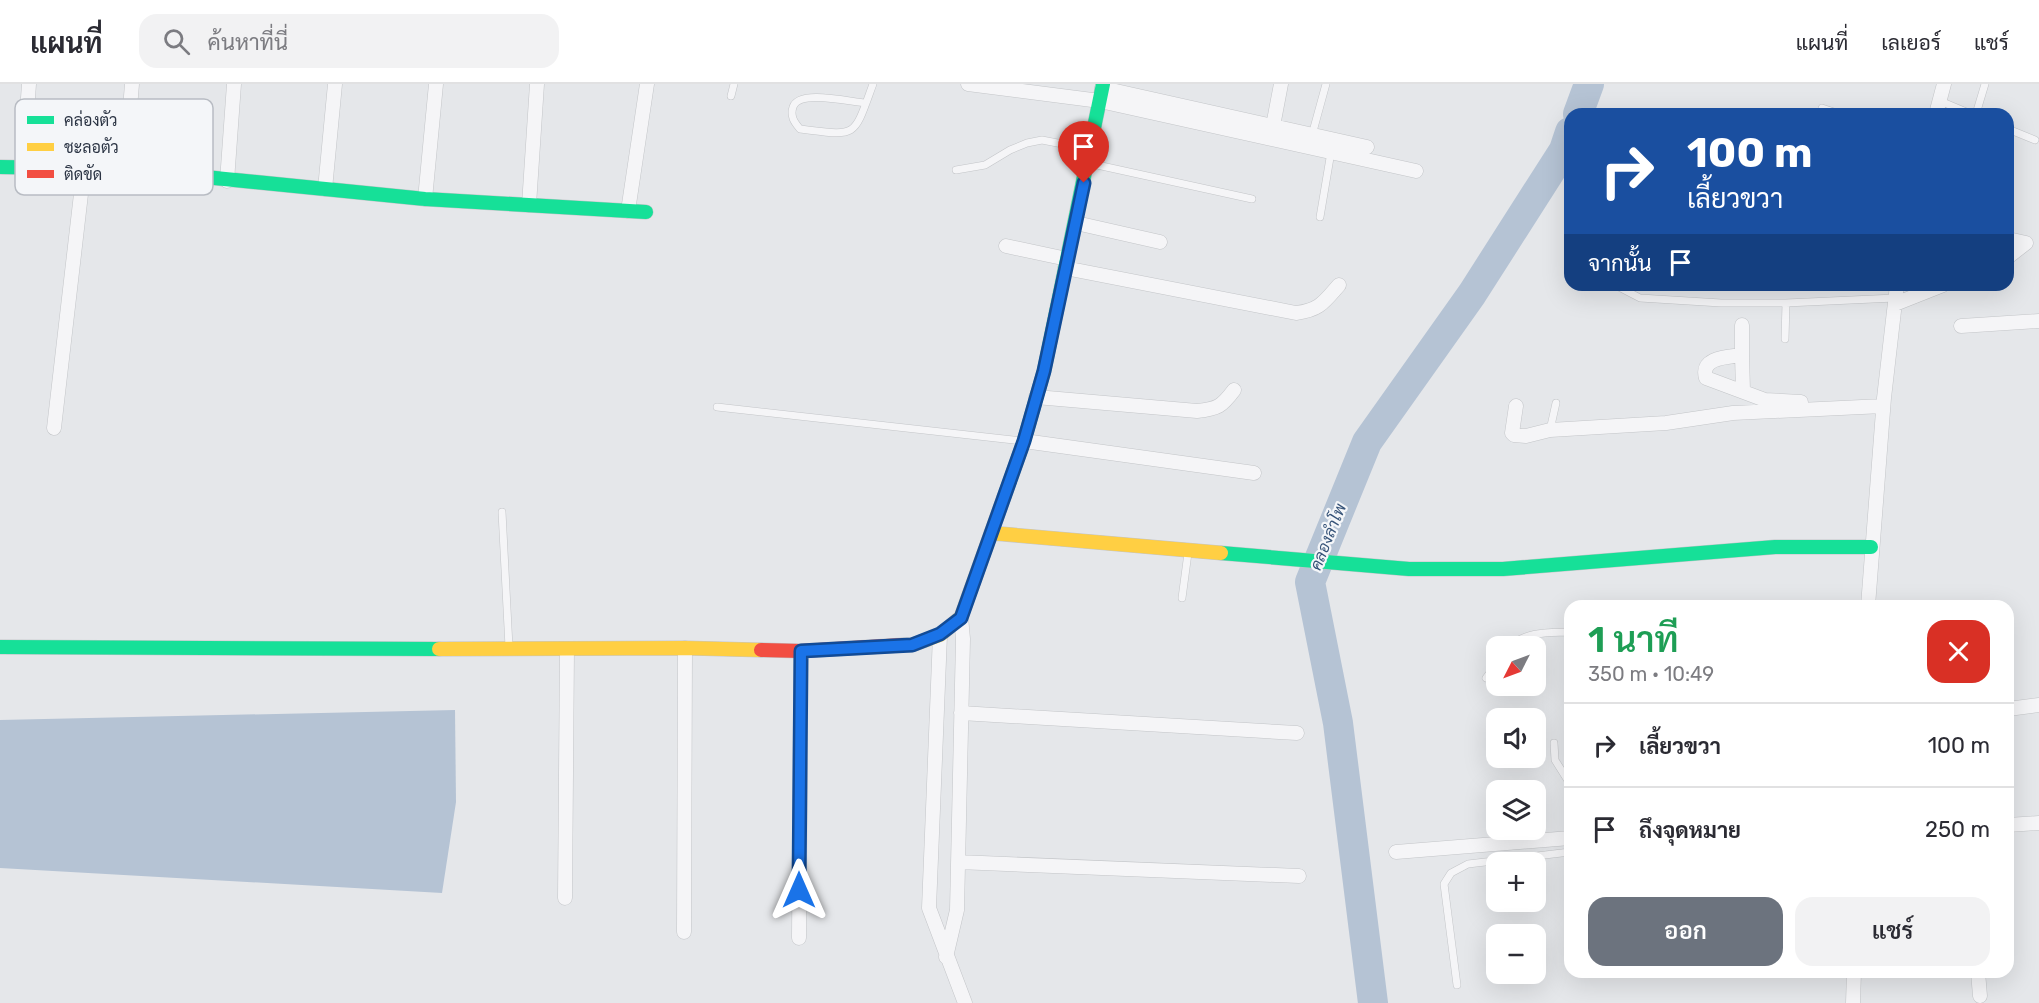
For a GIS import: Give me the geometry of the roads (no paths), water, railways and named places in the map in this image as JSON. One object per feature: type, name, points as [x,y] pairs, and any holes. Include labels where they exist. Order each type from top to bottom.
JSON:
[{"type":"street","points":[[28,99],[29,84]]},
{"type":"street","points":[[131,99],[132,84]]},
{"type":"street","points":[[227,180],[234,84]]},
{"type":"street","points":[[326,189],[335,84]]},
{"type":"street","points":[[425,199],[436,84]]},
{"type":"street","points":[[529,205],[537,84]]},
{"type":"street","points":[[628,211],[647,84]]},
{"type":"street","points":[[968,84],[1102,91],[1367,147]]},
{"type":"street","points":[[1274,126],[1281,84]]},
{"type":"street","points":[[1938,108],[1944,84]]},
{"type":"street","points":[[1102,91],[1331,152],[1416,171]]},
{"type":"street","points":[[946,957],[957,910],[961,618],[1024,441],[1036,397],[1076,223],[1102,91]]},
{"type":"street","points":[[213,179],[425,199],[646,212]]},
{"type":"street","points":[[54,428],[81,195]]},
{"type":"street","points":[[1076,223],[1160,242]]},
{"type":"street","points":[[2014,240],[2033,242]]},
{"type":"street","points":[[2014,253],[2033,242]]},
{"type":"street","points":[[1005,246],[1066,263],[1296,313],[1311,311],[1324,302],[1339,285]]},
{"type":"street","points":[[1868,600],[1883,402],[1896,296],[1917,291]]},
{"type":"street","points":[[1960,326],[2039,321]]},
{"type":"street","points":[[1742,325],[1743,391]]},
{"type":"street","points":[[1742,355],[1710,362],[1704,372],[1706,378],[1754,396],[1777,401],[1883,402]]},
{"type":"street","points":[[1036,397],[1197,411],[1213,410],[1225,403],[1234,390]]},
{"type":"street","points":[[1516,406],[1512,433],[1526,436],[1550,430],[1666,423],[1733,413],[1883,402]]},
{"type":"street","points":[[1024,441],[1254,473]]},
{"type":"street","points":[[991,533],[1409,569],[1503,569],[1775,547],[1871,547]]},
{"type":"street","points":[[0,648],[685,648],[801,651],[912,645],[940,634],[961,618]]},
{"type":"street","points":[[940,634],[929,908],[965,1003]]},
{"type":"street","points":[[684,932],[685,648]]},
{"type":"street","points":[[565,898],[567,649]]},
{"type":"street","points":[[799,938],[801,651]]},
{"type":"street","points":[[2014,708],[2039,705]]},
{"type":"street","points":[[961,713],[1297,733]]},
{"type":"street","points":[[2014,825],[2039,823]]},
{"type":"street","points":[[1396,852],[1564,838]]},
{"type":"street","points":[[958,862],[1299,876]]},
{"type":"street","points":[[1853,1003],[1854,978]]},
{"type":"street","points":[[1978,978],[1980,996]]},
{"type":"lane","points":[[731,96],[734,84]]},
{"type":"lane","points":[[866,104],[813,97],[802,98],[795,102],[792,111],[793,121],[800,129],[841,134],[852,130],[860,122],[873,84]]},
{"type":"lane","points":[[1312,135],[1326,84]]},
{"type":"lane","points":[[1975,108],[1985,84]]},
{"type":"lane","points":[[2014,131],[2035,140]]},
{"type":"lane","points":[[956,170],[986,165],[1010,150],[1042,140],[1089,156],[1252,199]]},
{"type":"lane","points":[[1320,217],[1331,152]]},
{"type":"lane","points":[[1627,291],[1640,298],[1721,303],[1786,303],[1896,296]]},
{"type":"lane","points":[[1785,339],[1786,303]]},
{"type":"lane","points":[[1550,430],[1556,403]]},
{"type":"lane","points":[[717,406],[1024,441]]},
{"type":"lane","points":[[502,512],[510,649]]},
{"type":"lane","points":[[1182,598],[1188,550]]},
{"type":"lane","points":[[1525,636],[1532,633],[1564,632]]},
{"type":"lane","points":[[1554,743],[1555,760],[1564,774]]},
{"type":"lane","points":[[1457,985],[1444,884],[1451,873],[1468,864],[1564,853]]},
{"type":"water","points":[[455,710],[456,802],[442,893],[0,868],[0,720]]},
{"type":"waterway","name":"คลองลำโพ","points":[[1580,108],[1589,84]]},
{"type":"waterway","name":"คลองลำโพ","points":[[1373,1003],[1338,723],[1310,582],[1367,442],[1472,294],[1564,150]]}]
